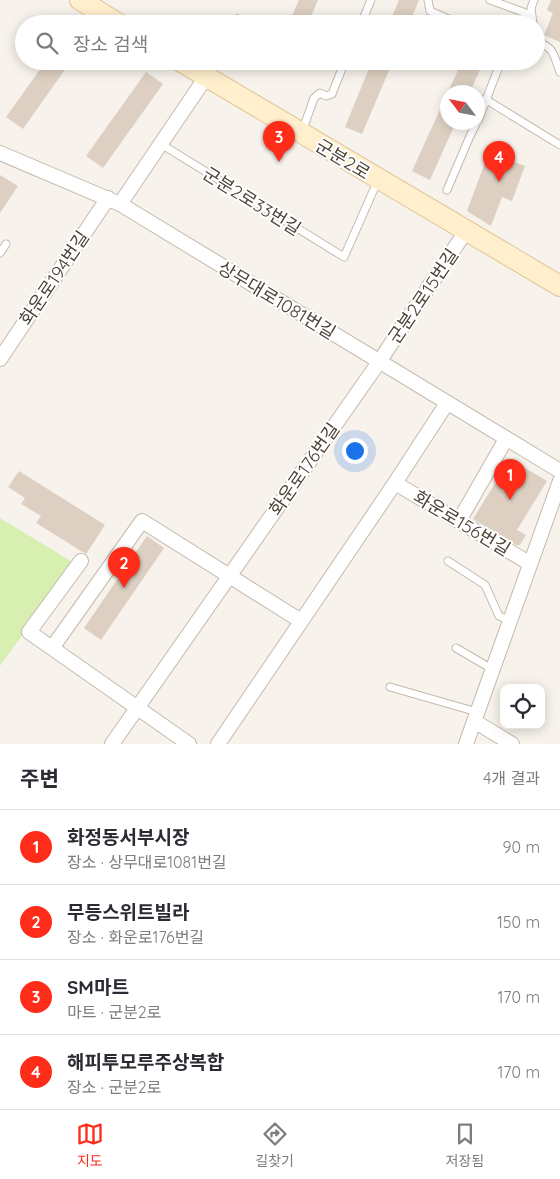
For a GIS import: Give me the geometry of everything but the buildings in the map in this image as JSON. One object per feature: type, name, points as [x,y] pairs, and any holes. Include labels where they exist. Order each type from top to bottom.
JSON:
[{"type":"street","points":[[80,0],[104,15]]},
{"type":"street","name":"군분2로","points":[[195,70],[560,286]]},
{"type":"street","points":[[114,201],[160,144],[206,77]]},
{"type":"street","name":"상무대로1081번길","points":[[0,153],[114,201],[560,471]]},
{"type":"street","name":"화운로194번길","points":[[0,359],[114,201]]},
{"type":"street","name":"군분2로15번길","points":[[379,362],[466,231]]},
{"type":"street","name":"화운로176번길","points":[[112,744],[379,362]]},
{"type":"street","points":[[218,744],[447,403]]},
{"type":"street","points":[[458,521],[506,439]]},
{"type":"street","name":"화운로156번길","points":[[466,744],[560,480]]},
{"type":"street","name":"화운로156번길","points":[[395,483],[529,563]]},
{"type":"street","points":[[49,646],[142,521],[301,621]]},
{"type":"street","points":[[81,561],[29,632],[188,744]]},
{"type":"street","points":[[475,716],[512,744]]},
{"type":"lane","points":[[365,15],[371,0]]},
{"type":"lane","points":[[428,0],[430,11],[439,15]]},
{"type":"lane","points":[[490,0],[531,15],[534,0]]},
{"type":"lane","points":[[545,47],[552,52],[560,72]]},
{"type":"lane","points":[[301,134],[314,98],[320,93],[326,96],[332,94],[341,70]]},
{"type":"lane","points":[[497,70],[486,99],[560,145]]},
{"type":"lane","points":[[447,190],[473,130]]},
{"type":"lane","name":"군분2로33번길","points":[[160,144],[344,257]]},
{"type":"lane","name":"군분2로","points":[[344,257],[378,179]]},
{"type":"lane","points":[[0,252],[6,244]]},
{"type":"lane","points":[[448,561],[482,581],[499,616],[509,620]]},
{"type":"lane","points":[[456,648],[492,668]]},
{"type":"lane","points":[[390,688],[475,716]]},
{"type":"green space","points":[[0,518],[74,563],[0,666]]},
{"type":"place","name":"SM마트","points":[[279,162]]},
{"type":"place","name":"해피투모루주상복합","points":[[499,182]]},
{"type":"place","name":"화정동서부시장","points":[[510,500]]},
{"type":"place","name":"무등스위트빌라","points":[[124,588]]}]
